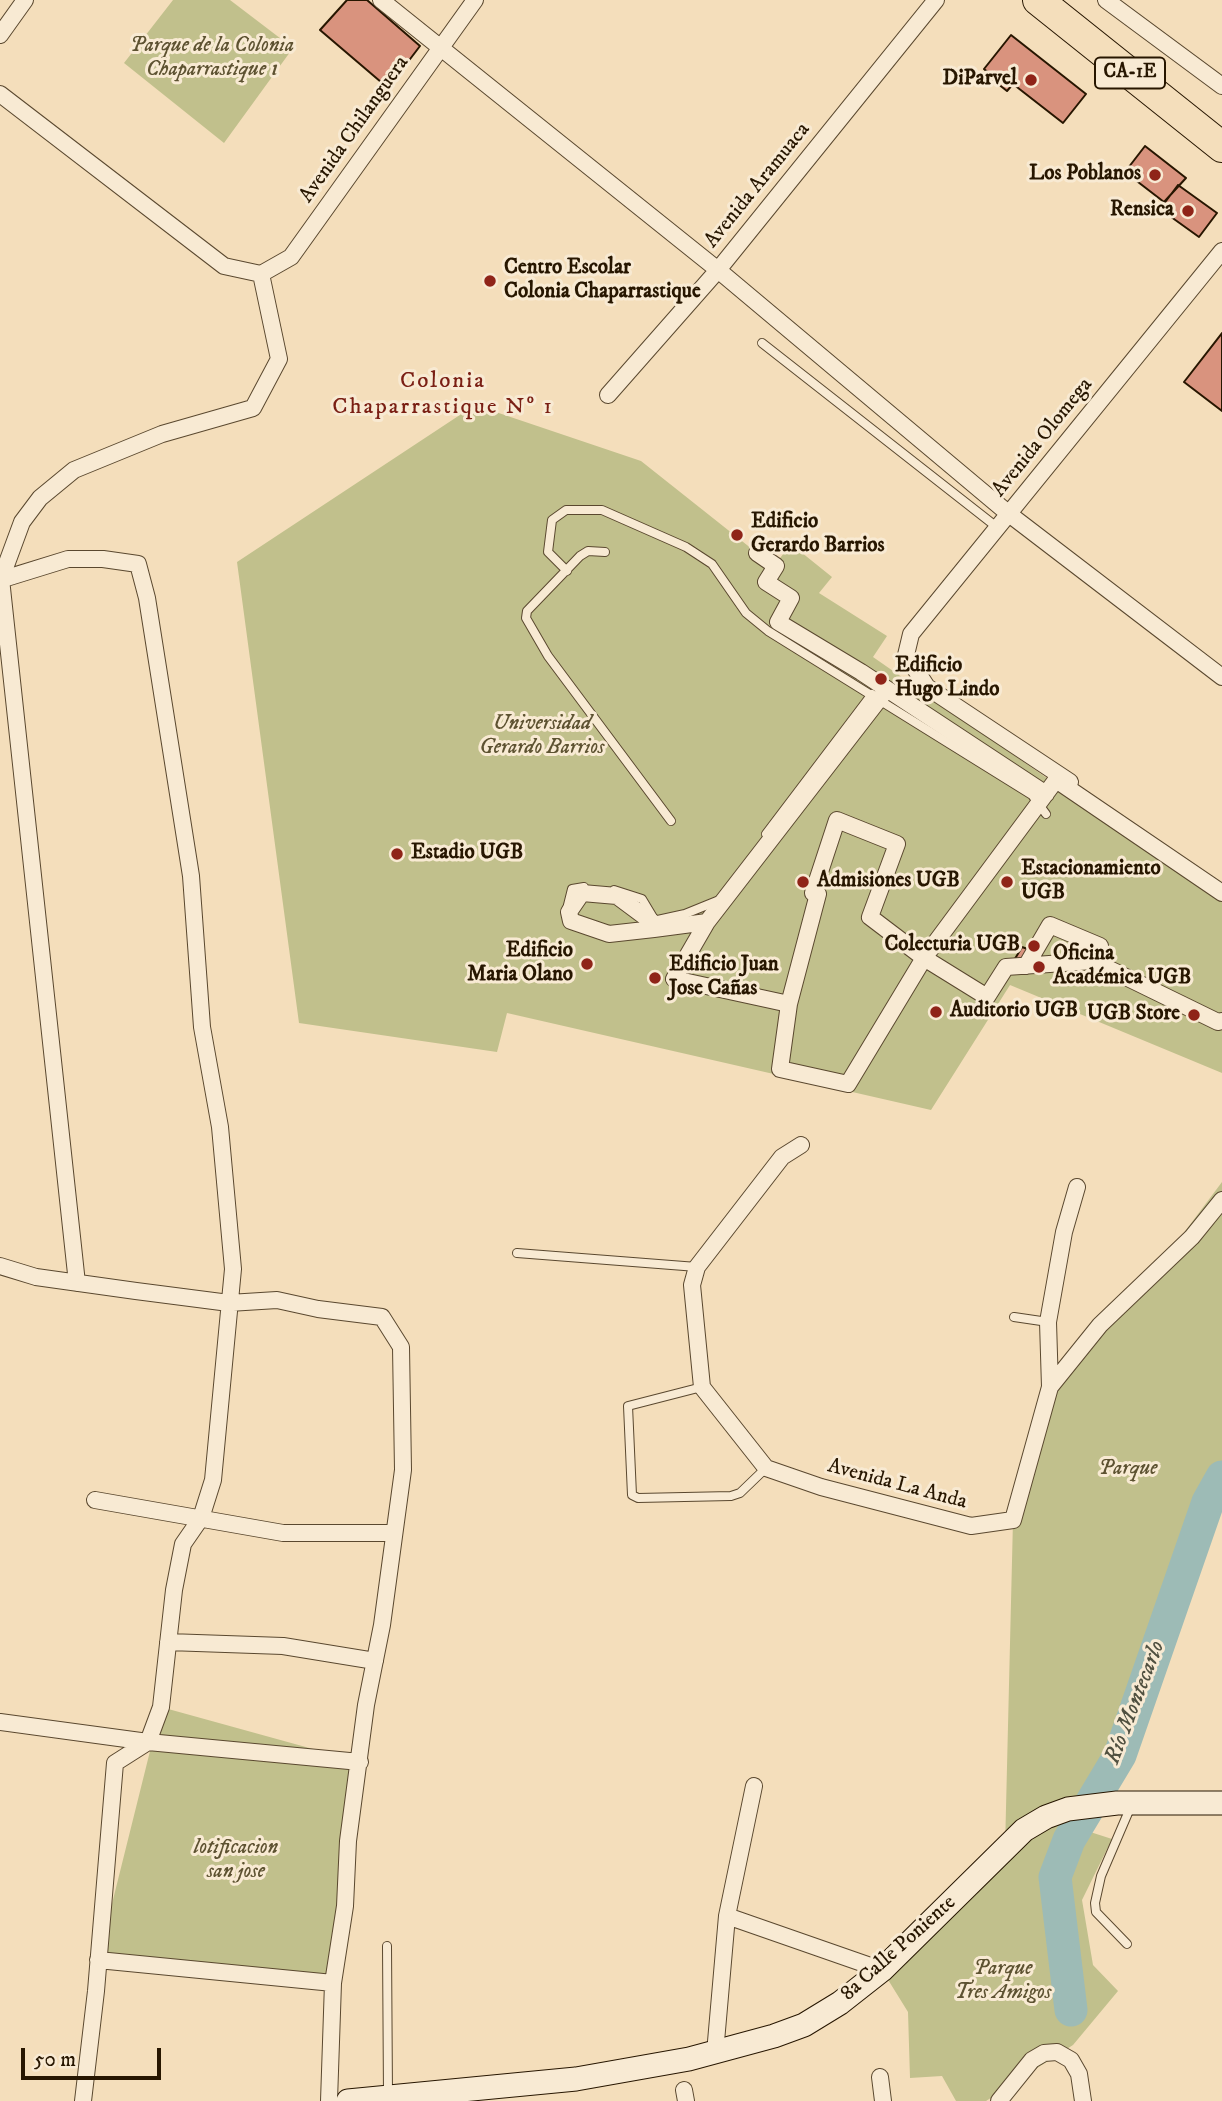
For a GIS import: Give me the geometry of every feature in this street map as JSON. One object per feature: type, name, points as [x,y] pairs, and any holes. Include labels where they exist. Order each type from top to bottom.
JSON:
[{"type":"highway","name":"CA-1E","points":[[1038,0],[1222,147]]},
{"type":"street","points":[[0,35],[25,0]]},
{"type":"street","points":[[380,0],[718,270],[1009,514],[1222,677]]},
{"type":"street","name":"Avenida Chilanguera","points":[[261,274],[291,257],[475,0]]},
{"type":"street","name":"Avenida Aramuaca","points":[[608,395],[718,270],[936,0]]},
{"type":"street","points":[[1106,0],[1222,86]]},
{"type":"street","points":[[0,94],[224,267],[261,274],[279,359],[253,408],[162,434],[74,470],[40,498],[22,522],[0,579],[77,1283]]},
{"type":"street","name":"Avenida Olomega","points":[[1045,766],[928,687],[906,655],[911,634],[1222,251]]},
{"type":"street","points":[[757,553],[776,566],[766,582],[791,598],[778,622],[879,694],[1040,799]]},
{"type":"street","points":[[0,579],[68,559],[103,559],[138,564],[147,598],[191,876],[202,1027],[220,1127],[233,1269],[213,1480],[201,1518],[183,1544],[161,1707],[148,1742],[115,1763],[83,2101]]},
{"type":"street","points":[[789,1004],[674,979],[707,922],[879,694]]},
{"type":"street","points":[[1045,766],[1222,883]]},
{"type":"street","points":[[1222,893],[1056,780],[924,958],[848,1084],[780,1069],[789,1004],[818,894],[813,893],[836,820],[897,844],[870,917],[924,958],[988,997],[1006,967],[1093,961],[1222,1022]]},
{"type":"street","points":[[656,924],[617,896],[582,893],[571,917],[609,933],[656,924],[707,922]]},
{"type":"street","points":[[1026,966],[1050,925],[1100,946],[1093,961]]},
{"type":"street","points":[[766,1468],[702,1387],[692,1285],[697,1267],[782,1157],[801,1146]]},
{"type":"street","points":[[1050,1387],[1048,1322],[1064,1231],[1077,1186]]},
{"type":"street","name":"Avenida La Anda","points":[[766,1468],[821,1487],[971,1526],[1013,1520],[1050,1387],[1100,1325],[1192,1237],[1222,1200]]},
{"type":"street","points":[[0,1266],[36,1277],[77,1283],[229,1303],[277,1300],[317,1309],[382,1317],[401,1347],[403,1470],[366,1704],[333,1983],[329,2101]]},
{"type":"street","points":[[95,1500],[283,1533],[394,1533]]},
{"type":"street","points":[[168,1642],[283,1646],[374,1661]]},
{"type":"street","points":[[0,1722],[148,1742],[360,1762]]},
{"type":"street","points":[[715,2053],[727,1916],[754,1786]]},
{"type":"street","name":"8a Calle Poniente","points":[[348,2101],[502,2095],[715,2053],[804,2025],[840,2004],[882,1970],[1024,1830],[1068,1809],[1125,1803],[1222,1803]]},
{"type":"street","points":[[727,1916],[882,1970]]},
{"type":"street","points":[[98,1960],[333,1983]]},
{"type":"street","points":[[999,2101],[1032,2060],[1044,2053],[1057,2052],[1071,2060],[1079,2074],[1083,2101]]},
{"type":"street","points":[[880,2077],[883,2101]]},
{"type":"lane","points":[[762,343],[998,528]]},
{"type":"lane","points":[[567,571],[548,552],[552,520],[566,510],[602,510],[686,547],[712,564],[746,613],[761,626],[879,694],[786,805],[726,892],[713,905],[656,924]]},
{"type":"lane","points":[[605,552],[588,551],[567,571],[527,611],[528,626],[671,821]]},
{"type":"lane","points":[[1040,799],[1045,766]]},
{"type":"lane","points":[[517,1254],[697,1267]]},
{"type":"lane","points":[[1014,1317],[1048,1322]]},
{"type":"lane","points":[[702,1387],[628,1406],[632,1495],[638,1498],[731,1496],[740,1493],[766,1468]]},
{"type":"lane","points":[[1125,1803],[1095,1903],[1097,1912],[1127,1944]]},
{"type":"lane","points":[[387,1946],[388,2098]]},
{"type":"green space","name":"Parque de la Colonia Chaparrastique 1","points":[[173,0],[230,0],[293,48],[224,143],[124,63]]},
{"type":"green space","name":"Universidad Gerardo Barrios","points":[[475,405],[641,461],[757,553],[777,562],[791,544],[832,577],[819,593],[887,636],[873,657],[1222,900],[1222,1073],[1010,985],[931,1110],[507,1013],[497,1052],[299,1023],[237,562]]},
{"type":"green space","name":"Parque","points":[[1222,1182],[1222,1484],[1174,1605],[1120,1755],[1068,1809],[1053,1820],[1112,1839],[1082,1900],[1093,1965],[1118,1991],[1073,2045],[986,2101],[956,2101],[942,2076],[910,2078],[908,2012],[882,1970],[1005,1849],[1013,1520],[1064,1368],[1147,1282]]},
{"type":"green space","name":"lotificacion san jose","points":[[161,1707],[360,1762],[333,1983],[98,1960]]},
{"type":"building","points":[[347,0],[367,0],[420,46],[388,88],[320,30]]},
{"type":"building","name":"DiParvel","points":[[1011,35],[1086,94],[1063,123],[1013,84],[1007,91],[988,76],[990,74],[984,69]]},
{"type":"building","name":"Los Poblanos","points":[[1145,146],[1186,178],[1164,202],[1125,172]]},
{"type":"building","name":"Rensica","points":[[1178,185],[1217,213],[1199,237],[1160,209]]},
{"type":"building","points":[[1222,333],[1222,411],[1184,382]]},
{"type":"building","points":[[1022,947],[1033,951],[1023,964],[1013,962]]},
{"type":"waterway","name":"Río Montecarlo","points":[[1071,2010],[1055,1877],[1069,1840],[1120,1755],[1208,1502],[1222,1477]]},
{"type":"place","name":"DiParvel","points":[[1031,80]]},
{"type":"place","name":"Los Poblanos","points":[[1155,175]]},
{"type":"place","name":"Rensica","points":[[1188,211]]},
{"type":"place","name":"Centro Escolar Colonia Chaparrastique","points":[[490,281]]},
{"type":"place","name":"Edificio Gerardo Barrios","points":[[737,535]]},
{"type":"place","name":"Edificio Hugo Lindo","points":[[881,679]]},
{"type":"place","name":"Estadio UGB","points":[[397,854]]},
{"type":"place","name":"Admisiones UGB","points":[[803,882]]},
{"type":"place","name":"Estacionamiento UGB","points":[[1007,882]]},
{"type":"place","name":"Colecturia UGB","points":[[1034,946]]},
{"type":"place","name":"Edificio Maria Olano","points":[[587,964]]},
{"type":"place","name":"Oficina Académica UGB","points":[[1039,967]]},
{"type":"place","name":"Edificio Juan Jose Cañas","points":[[655,978]]},
{"type":"place","name":"Auditorio UGB","points":[[936,1012]]},
{"type":"place","name":"UGB Store","points":[[1194,1015]]},
{"type":"district","name":"Colonia Chaparrastique Nº 1","points":[[443,395]]},
{"type":"park label","name":"Parque Tres Amigos","points":[[1003,1982]]}]
